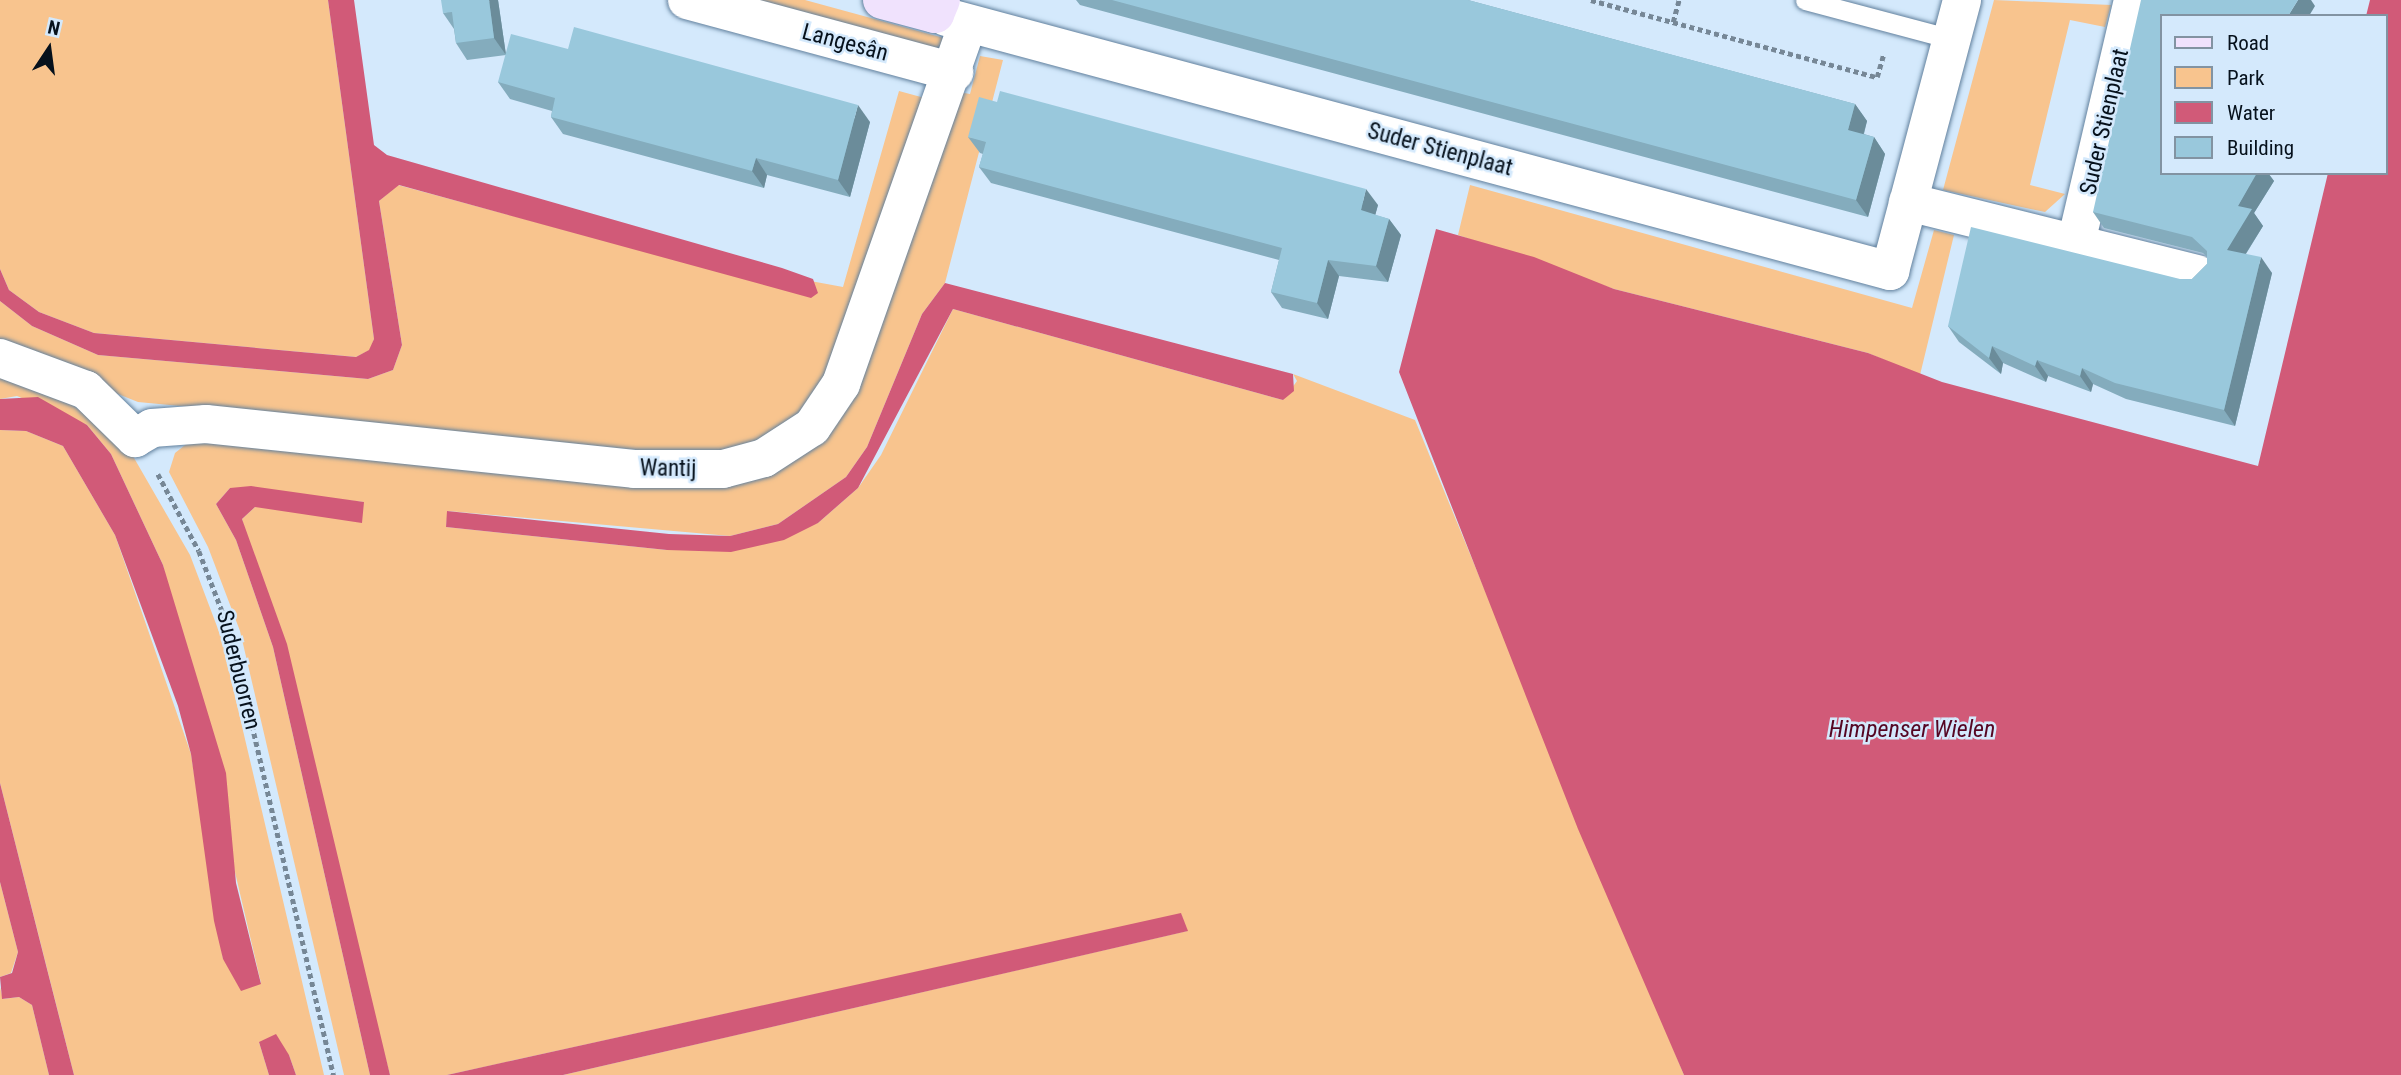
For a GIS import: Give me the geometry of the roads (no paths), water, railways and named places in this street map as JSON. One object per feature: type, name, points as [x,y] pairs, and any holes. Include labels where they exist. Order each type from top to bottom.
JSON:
[{"type":"street","name":"Langesân","points":[[687,0],[954,72]]},
{"type":"street","points":[[882,0],[948,13],[954,72]]},
{"type":"street","name":"Suder Stienplaat","points":[[948,13],[1890,271],[1962,0]]},
{"type":"street","name":"Suder Stienplaat","points":[[2076,243],[2133,0]]},
{"type":"street","name":"Wantij","points":[[0,358],[86,390],[135,438],[152,428],[206,424],[634,469],[723,469],[764,458],[812,427],[841,384],[954,72]]},
{"type":"street","points":[[1908,202],[2197,274]]},
{"type":"lane","points":[[1805,0],[1952,39]]},
{"type":"water","points":[[328,0],[354,0],[374,145],[387,155],[782,268],[813,279],[818,293],[811,298],[399,185],[379,201],[402,345],[393,370],[368,379],[98,355],[32,326],[0,301],[0,269],[9,290],[39,312],[94,333],[356,357],[369,350],[374,339]]},
{"type":"water","name":"Himpenser Wielen","points":[[2370,0],[2401,0],[2401,1075],[1684,1075],[1578,829],[1399,372],[1436,229],[1534,257],[1614,289],[1868,353],[1942,382],[2258,466],[2328,175],[2387,175],[2387,14],[2366,14]]},
{"type":"water","points":[[945,283],[1293,374],[1294,391],[1283,400],[953,309],[858,488],[818,523],[784,540],[731,552],[667,550],[446,527],[447,511],[669,534],[730,536],[778,524],[846,477],[867,447],[922,314]]},
{"type":"water","points":[[38,397],[87,425],[111,454],[163,565],[226,773],[236,883],[261,984],[241,991],[223,959],[214,921],[191,754],[178,706],[115,535],[63,446],[26,431],[0,430],[0,399]]},
{"type":"water","points":[[251,486],[364,502],[362,523],[255,507],[242,519],[287,644],[390,1075],[370,1075],[273,647],[236,540],[216,504],[230,488]]},
{"type":"water","points":[[0,783],[74,1075],[49,1075],[32,1005],[19,997],[2,999],[0,977],[12,973],[18,952],[0,882]]},
{"type":"water","points":[[1181,913],[1188,931],[563,1075],[447,1075]]},
{"type":"water","points":[[276,1034],[289,1055],[296,1075],[269,1075],[259,1042]]}]
